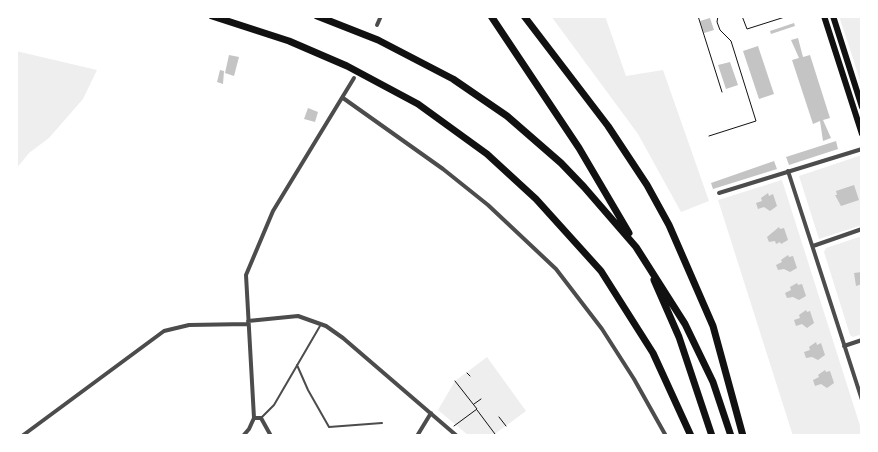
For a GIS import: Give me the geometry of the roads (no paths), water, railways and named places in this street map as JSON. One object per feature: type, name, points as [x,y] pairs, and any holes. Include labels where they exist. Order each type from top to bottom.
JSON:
[{"type":"highway","points":[[212,16],[289,41],[347,66],[418,104],[487,154],[549,213],[605,277],[653,353],[692,436]]},
{"type":"highway","points":[[317,16],[378,40],[453,79],[507,116],[561,163],[584,186],[636,247],[681,317],[707,368],[731,436]]},
{"type":"highway","points":[[491,16],[600,180],[659,291],[681,344],[712,436]]},
{"type":"highway","points":[[524,16],[608,126],[647,185],[669,225],[713,326],[743,436]]},
{"type":"highway","points":[[824,16],[862,134]]},
{"type":"highway","points":[[833,16],[862,107]]},
{"type":"street","points":[[377,25],[381,16]]},
{"type":"street","points":[[243,436],[254,418],[246,275],[255,249],[273,211],[354,78]]},
{"type":"street","points":[[343,98],[442,169],[488,205],[556,269],[602,329],[634,379],[666,436]]},
{"type":"street","points":[[719,193],[862,149]]},
{"type":"street","points":[[788,171],[862,400]]},
{"type":"street","points":[[813,246],[862,230]]},
{"type":"street","points":[[22,436],[164,332],[189,325],[248,322],[298,316],[321,324],[343,338],[457,436]]},
{"type":"street","points":[[844,346],[862,340]]},
{"type":"street","points":[[417,436],[431,413]]},
{"type":"street","points":[[254,418],[261,418],[271,436]]},
{"type":"lane","points":[[261,418],[274,405],[321,324]]},
{"type":"lane","points":[[297,365],[308,390],[329,427],[382,423]]}]
